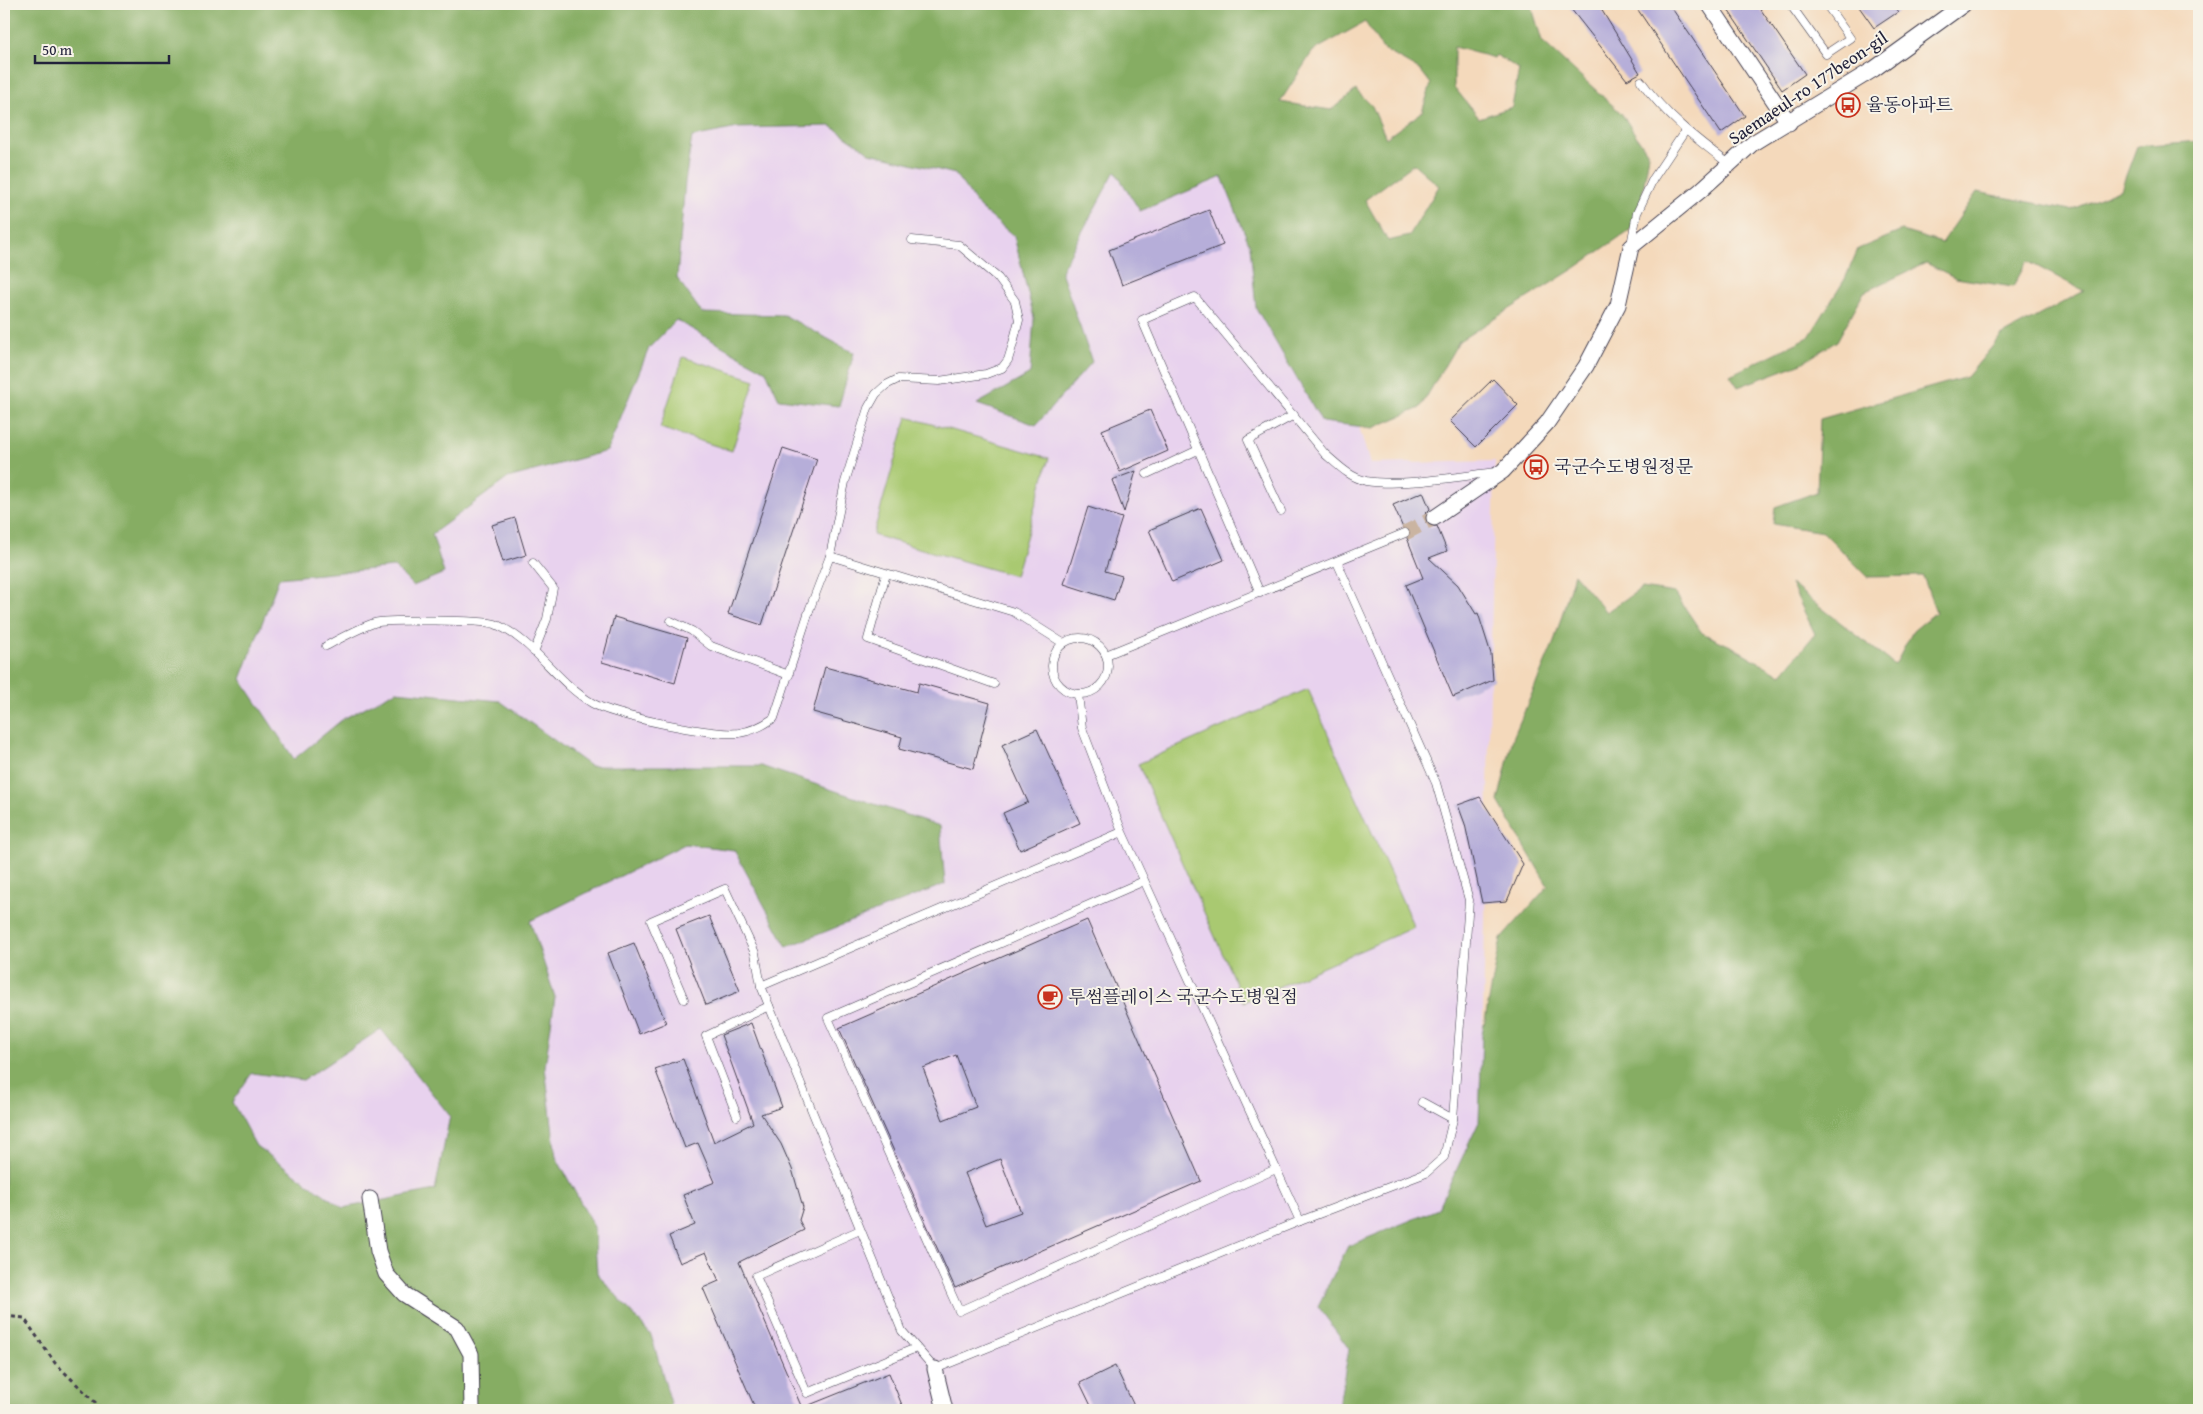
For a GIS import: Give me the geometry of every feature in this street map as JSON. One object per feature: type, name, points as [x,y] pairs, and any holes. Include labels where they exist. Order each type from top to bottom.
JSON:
[{"type":"street","points":[[1709,4],[1789,123]]},
{"type":"street","name":"Saemaeul-ro 177beon-gil","points":[[1631,247],[1700,191],[1753,144],[1874,69],[1964,4]]},
{"type":"street","points":[[1434,518],[1503,471],[1547,423],[1586,366],[1618,305],[1631,247]]},
{"type":"street","points":[[370,1200],[378,1251],[386,1274],[404,1294],[457,1328],[471,1354],[472,1410]]},
{"type":"street","points":[[935,1369],[945,1410]]},
{"type":"lane","points":[[1790,4],[1826,54],[1850,38],[1826,4]]},
{"type":"lane","points":[[1641,81],[1654,99],[1685,131],[1729,164]]},
{"type":"lane","points":[[1631,247],[1637,213],[1653,179],[1685,131]]},
{"type":"lane","points":[[326,646],[375,623],[399,620],[493,624],[510,633],[534,652],[591,702],[606,709],[715,732],[739,733],[761,726],[774,718],[810,608],[830,556],[845,482],[868,408],[876,394],[886,385],[898,380],[939,381],[986,374],[1002,368],[1008,360],[1012,347],[1019,320],[1015,301],[998,278],[959,245],[912,240]]},
{"type":"lane","points":[[1260,593],[1142,320],[1195,297],[1332,460],[1346,473],[1366,481],[1390,482],[1503,471]]},
{"type":"lane","points":[[1281,511],[1248,440],[1294,415]]},
{"type":"lane","points":[[1147,474],[1198,450]]},
{"type":"lane","points":[[1106,655],[1405,533]]},
{"type":"lane","points":[[830,556],[1014,612],[1063,643]]},
{"type":"lane","points":[[684,999],[651,921],[725,889],[755,953],[761,986],[902,1331],[935,1369],[1300,1221],[1426,1173],[1444,1157],[1453,1119],[1469,900],[1436,783],[1337,562]]},
{"type":"lane","points":[[533,563],[553,588],[547,618],[534,652]]},
{"type":"lane","points":[[886,574],[868,639],[994,684]]},
{"type":"lane","points":[[671,621],[692,631],[711,646],[789,675]]},
{"type":"lane","points":[[1075,638],[1085,638],[1097,643],[1106,655],[1108,665],[1103,682],[1097,689],[1088,693],[1068,692],[1060,686],[1052,671],[1054,656],[1063,643],[1075,638]]},
{"type":"lane","points":[[1078,694],[1082,728],[1122,832],[1300,1221]]},
{"type":"lane","points":[[761,986],[1122,832]]},
{"type":"lane","points":[[1144,881],[828,1018],[958,1310],[1276,1169]]},
{"type":"lane","points":[[737,1116],[706,1036],[769,1006]]},
{"type":"lane","points":[[1422,1102],[1453,1119]]},
{"type":"lane","points":[[860,1230],[756,1276],[807,1392],[916,1348]]},
{"type":"path","points":[[4,1316],[24,1318],[55,1363],[103,1410]]},
{"type":"shaded area","points":[[1179,4],[1339,358],[1370,464],[1495,461],[1482,1060],[1485,1107],[1400,1410],[218,1410],[4,297],[612,133]]},
{"type":"green space","points":[[4,4],[1531,4],[1542,41],[1621,113],[1649,155],[1637,225],[1575,268],[1459,341],[1420,408],[1373,428],[1322,422],[1256,308],[1250,246],[1222,177],[1140,211],[1115,171],[1061,271],[1092,362],[1036,425],[977,404],[1030,374],[1034,318],[1014,236],[980,208],[955,174],[870,153],[831,126],[738,128],[692,137],[685,182],[677,278],[702,313],[784,315],[854,353],[839,406],[779,399],[766,371],[676,320],[649,348],[607,451],[508,478],[432,534],[444,573],[413,586],[394,567],[279,578],[241,679],[294,759],[343,719],[396,691],[500,701],[590,766],[761,766],[940,826],[945,884],[787,947],[734,850],[685,844],[530,921],[555,997],[545,1067],[556,1157],[594,1227],[597,1273],[651,1335],[671,1403],[668,1410],[4,1410]],"holes":[[[1365,22],[1383,49],[1421,71],[1431,84],[1422,112],[1386,138],[1372,106],[1356,90],[1331,110],[1280,102],[1313,51]],[[1454,47],[1494,58],[1496,55],[1519,69],[1512,107],[1479,118],[1454,87]],[[1414,164],[1439,186],[1409,236],[1388,241],[1365,200]],[[381,1029],[450,1116],[435,1190],[343,1208],[256,1146],[232,1102],[252,1073],[303,1080]]]},
{"type":"green space","points":[[2199,141],[2199,1410],[1338,1410],[1349,1349],[1318,1306],[1348,1246],[1438,1209],[1479,1122],[1482,1035],[1501,939],[1548,886],[1498,801],[1513,738],[1554,642],[1574,574],[1606,612],[1642,588],[1675,593],[1702,633],[1733,647],[1781,675],[1815,634],[1791,584],[1895,665],[1913,631],[1936,612],[1923,576],[1868,577],[1823,532],[1773,524],[1775,507],[1817,492],[1820,419],[1967,377],[2001,336],[2084,291],[2027,261],[2013,287],[1956,278],[1926,263],[1864,292],[1837,341],[1802,363],[1738,387],[1730,375],[1809,337],[1845,279],[1858,249],[1902,231],[1942,243],[1977,192],[2071,210],[2121,189],[2137,146]]},
{"type":"green space","points":[[683,357],[755,380],[732,451],[660,428]]},
{"type":"green space","points":[[907,417],[1049,458],[1015,576],[873,535]]},
{"type":"green space","points":[[1308,689],[1414,927],[1244,1002],[1138,764]]},
{"type":"building","points":[[1567,4],[1598,4],[1640,73],[1627,80]]},
{"type":"building","points":[[1634,4],[1669,4],[1745,116],[1721,133]]},
{"type":"building","points":[[1724,4],[1757,4],[1805,74],[1782,90]]},
{"type":"building","points":[[1857,4],[1892,4],[1898,12],[1874,28]]},
{"type":"building","points":[[1209,210],[1223,245],[1122,285],[1109,250]]},
{"type":"building","points":[[1493,379],[1518,405],[1476,447],[1450,421]]},
{"type":"building","points":[[1150,410],[1168,451],[1120,472],[1102,430]]},
{"type":"building","points":[[783,448],[817,459],[762,625],[728,614]]},
{"type":"building","points":[[1136,471],[1124,512],[1112,480]]},
{"type":"building","points":[[1423,492],[1430,509],[1425,514],[1426,523],[1430,527],[1437,526],[1447,551],[1429,558],[1458,585],[1476,614],[1478,613],[1491,654],[1493,680],[1453,697],[1406,585],[1423,578],[1407,538],[1410,531],[1408,528],[1403,528],[1393,505]]},
{"type":"building","points":[[1088,507],[1122,518],[1105,571],[1122,576],[1114,600],[1064,584]]},
{"type":"building","points":[[1201,508],[1224,560],[1172,582],[1149,530]]},
{"type":"building","points":[[515,518],[526,555],[503,562],[492,525]]},
{"type":"building","points":[[614,617],[687,638],[675,683],[602,662]]},
{"type":"building","points":[[825,667],[917,692],[919,683],[990,703],[973,769],[899,749],[902,737],[813,712]]},
{"type":"building","points":[[1037,729],[1080,823],[1020,850],[1003,813],[1028,802],[1002,745]]},
{"type":"building","points":[[1480,797],[1523,864],[1507,901],[1482,903],[1465,824],[1458,805]]},
{"type":"building","points":[[709,916],[740,991],[706,1005],[676,929]]},
{"type":"building","points":[[1087,920],[1201,1181],[955,1288],[839,1028]],"holes":[[[956,1055],[976,1107],[943,1120],[923,1068]],[[1000,1159],[1021,1212],[986,1225],[965,1173]]]},
{"type":"building","points":[[634,943],[666,1023],[639,1034],[608,953]]},
{"type":"building","points":[[751,1023],[782,1107],[761,1114],[781,1144],[792,1169],[803,1207],[799,1220],[804,1230],[739,1262],[802,1408],[889,1373],[904,1410],[756,1410],[703,1288],[719,1281],[706,1252],[680,1263],[669,1236],[695,1225],[683,1195],[715,1182],[698,1143],[685,1148],[655,1069],[683,1059],[714,1142],[753,1123],[721,1035]]},
{"type":"building","points":[[1115,1366],[1136,1410],[1093,1410],[1080,1383]]},
{"type":"tunnel","points":[[1405,533],[1434,518]]},
{"type":"place","name":"율동아파트","points":[[1848,105]]},
{"type":"place","name":"국군수도병원정문","points":[[1536,467]]},
{"type":"place","name":"투썸플레이스 국군수도병원점","points":[[1050,997]]}]
